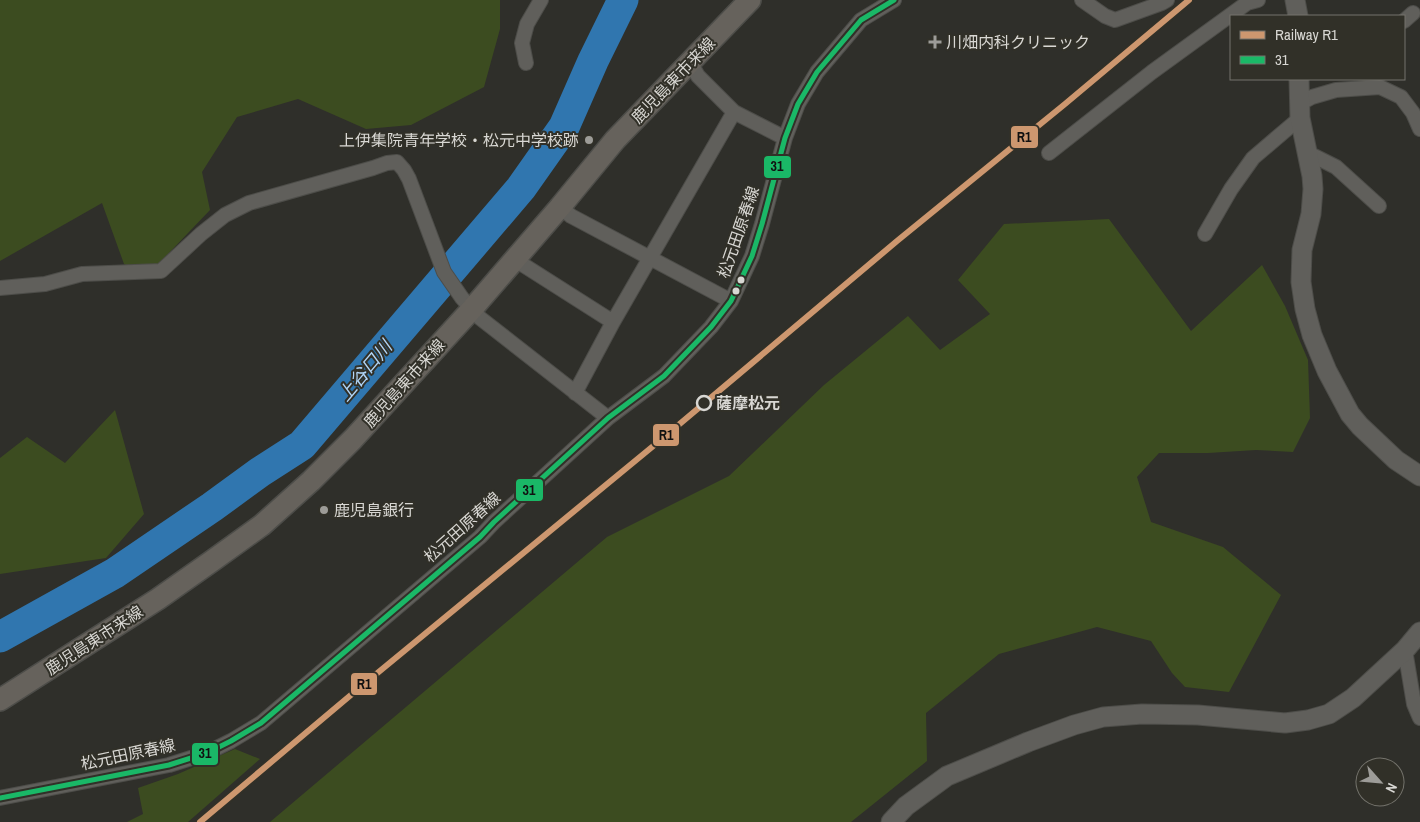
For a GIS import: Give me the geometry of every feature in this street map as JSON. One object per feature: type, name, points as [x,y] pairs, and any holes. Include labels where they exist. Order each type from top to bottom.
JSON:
[{"type":"main road","name":"鹿児島東市来線","points":[[0,700],[158,599],[262,525],[312,481],[353,439],[465,301],[514,259],[615,140],[750,0]]},
{"type":"street","points":[[526,62],[522,43],[527,24],[542,0]]},
{"type":"street","name":"松元田原春線","points":[[0,798],[170,765],[207,753],[261,723],[480,537],[608,418],[664,376],[711,327],[732,301],[752,256],[785,138],[798,104],[818,72],[874,5],[894,0]]},
{"type":"street","points":[[1082,0],[1105,16],[1115,20],[1167,0]]},
{"type":"street","points":[[1050,153],[1152,72],[1247,2],[1258,0]]},
{"type":"street","points":[[1294,0],[1298,15]]},
{"type":"street","points":[[690,62],[698,76],[734,112],[785,138]]},
{"type":"street","points":[[1300,80],[1300,111],[1313,189],[1312,214],[1302,250],[1302,282],[1305,309],[1312,335],[1327,371],[1350,414],[1364,431],[1396,460],[1420,476]]},
{"type":"street","points":[[1336,90],[1351,80]]},
{"type":"street","points":[[1205,234],[1231,189],[1254,158],[1312,97],[1336,90],[1380,87],[1401,96],[1420,129]]},
{"type":"street","points":[[575,393],[613,322],[734,112]]},
{"type":"street","points":[[1308,153],[1336,167],[1379,206]]},
{"type":"street","points":[[0,288],[45,284],[82,274],[161,271],[201,234],[225,215],[249,203],[387,162],[397,162],[409,178],[444,272],[465,301],[480,318],[608,418]]},
{"type":"street","points":[[560,207],[570,216],[732,301]]},
{"type":"street","points":[[514,259],[613,322]]},
{"type":"street","points":[[891,822],[906,806],[947,776],[1074,724],[1103,718],[1142,714],[1198,715],[1285,723],[1308,720],[1329,714],[1354,698],[1405,650],[1420,632]]},
{"type":"street","points":[[1405,650],[1414,704],[1420,718]]},
{"type":"green space","points":[[0,0],[500,0],[500,29],[484,87],[411,125],[366,129],[298,99],[237,117],[202,172],[210,210],[147,276],[124,264],[102,203],[0,261]]},
{"type":"green space","points":[[1109,219],[1191,331],[1262,265],[1285,306],[1308,360],[1310,418],[1293,452],[1256,450],[1208,453],[1159,453],[1137,477],[1151,522],[1223,547],[1281,595],[1229,692],[1185,687],[1172,673],[1151,641],[1097,627],[999,654],[926,713],[927,761],[851,822],[270,822],[607,537],[729,476],[824,385],[908,316],[940,350],[990,314],[958,280],[1004,224]]},
{"type":"green space","points":[[115,410],[144,514],[106,558],[0,574],[0,458],[27,437],[65,463]]},
{"type":"green space","points":[[235,749],[260,759],[188,822],[127,822],[143,814],[138,788],[178,774]]},
{"type":"waterway","name":"上谷口川","points":[[0,637],[115,573],[302,445],[521,188],[564,127],[593,61],[623,0]]},
{"type":"rail line","name":"R1","points":[[200,822],[1189,0]]},
{"type":"transit line","name":"31","points":[[0,798],[169,765],[207,753],[261,723],[480,537],[608,418],[664,376],[711,327],[731,301],[752,256],[785,138],[798,104],[817,72],[861,20],[894,0]]},
{"type":"place","name":"川畑内科クリニック","points":[[935,42]]},
{"type":"place","name":"上伊集院青年学校・松元中学校跡","points":[[589,140]]},
{"type":"place","name":"薩摩松元","points":[[704,403]]},
{"type":"place","name":"鹿児島銀行","points":[[324,510]]}]
